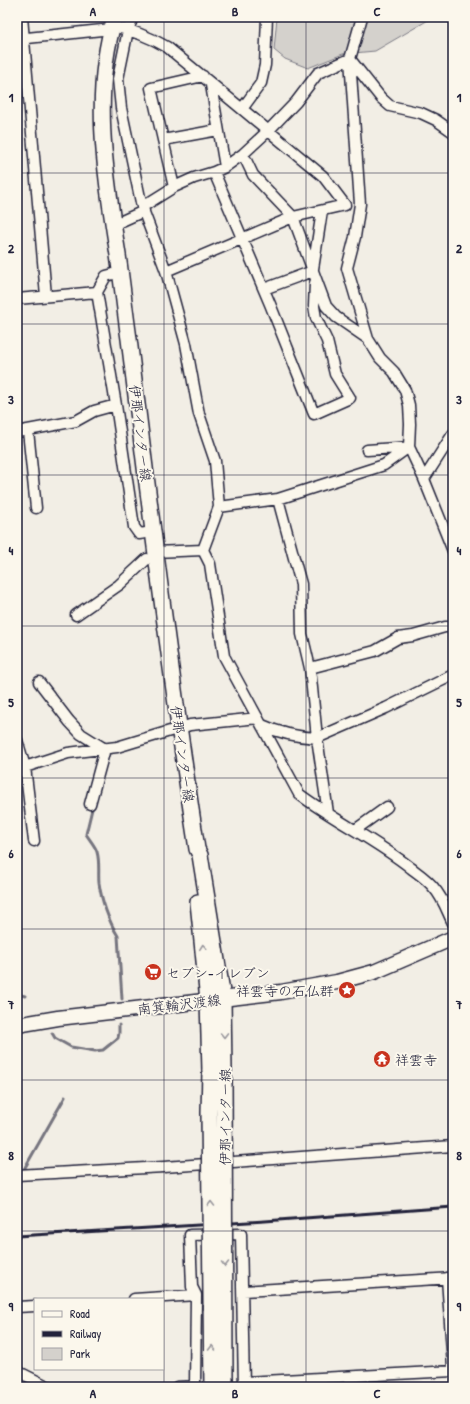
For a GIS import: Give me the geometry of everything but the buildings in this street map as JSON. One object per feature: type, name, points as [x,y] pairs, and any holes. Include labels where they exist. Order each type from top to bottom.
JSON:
[{"type":"main road","name":"伊那インター線","points":[[113,24],[106,55],[102,117],[103,151],[153,532],[151,555],[197,849],[200,855],[223,998],[217,1071],[209,1113],[212,1387]]},
{"type":"main road","name":"伊那インター線","points":[[197,849],[194,855],[208,1000],[217,1071],[225,1387]]},
{"type":"main road","name":"南箕輪沢渡線","points":[[17,1025],[52,1019],[281,992],[356,978],[374,972],[453,938]]},
{"type":"street","points":[[22,17],[20,38],[46,296]]},
{"type":"street","points":[[133,17],[128,30],[118,79],[121,108],[143,209],[166,270],[186,344],[199,414],[215,461],[219,507],[203,550],[210,564],[224,656],[299,794],[314,806],[328,813],[399,859],[430,883],[443,900],[453,923]]},
{"type":"street","points":[[242,109],[261,83],[265,65],[267,17]]},
{"type":"street","points":[[362,17],[350,59],[360,204],[355,237],[347,268],[368,338],[380,358],[394,372],[405,390],[410,418],[409,447],[449,529],[453,551]]},
{"type":"street","points":[[20,38],[113,24],[152,38],[167,47],[203,76],[211,85],[269,130],[323,176],[345,204]]},
{"type":"street","points":[[113,225],[143,209],[174,187],[225,167],[243,154],[269,130],[296,102],[318,73],[350,59]]},
{"type":"street","points":[[350,59],[381,98],[390,106],[420,113],[436,120],[453,132]]},
{"type":"street","points":[[174,187],[151,88],[203,76]]},
{"type":"street","points":[[211,85],[225,167]]},
{"type":"street","points":[[163,140],[218,130]]},
{"type":"street","points":[[243,154],[252,175],[293,217],[326,306],[336,317],[368,338]]},
{"type":"street","points":[[214,172],[314,414],[350,398],[335,374],[327,341],[316,318],[314,306],[314,275],[322,211]]},
{"type":"street","points":[[166,270],[293,217],[322,211],[345,204],[360,204]]},
{"type":"street","points":[[120,272],[106,276],[97,292],[134,527],[139,534],[153,532]]},
{"type":"street","points":[[264,290],[314,275]]},
{"type":"street","points":[[17,299],[97,292]]},
{"type":"street","points":[[17,432],[76,421],[94,411],[116,405]]},
{"type":"street","points":[[28,431],[36,508]]},
{"type":"street","points":[[424,479],[453,434]]},
{"type":"street","points":[[367,450],[409,447]]},
{"type":"street","points":[[219,507],[278,499],[384,465],[409,447]]},
{"type":"street","points":[[278,499],[301,584],[302,634],[310,668],[317,738],[328,813]]},
{"type":"street","points":[[76,615],[119,585],[151,555],[203,550]]},
{"type":"street","points":[[310,668],[375,651],[398,638],[453,626]]},
{"type":"street","points":[[21,769],[68,753],[105,749],[134,743],[190,725],[260,722],[275,731],[306,738],[317,738],[386,708],[453,675]]},
{"type":"street","points":[[38,682],[81,734],[105,749]]},
{"type":"street","points":[[17,740],[34,842]]},
{"type":"street","points":[[90,804],[105,749]]},
{"type":"street","points":[[355,830],[387,807]]},
{"type":"street","points":[[17,1175],[453,1146]]},
{"type":"street","points":[[177,1387],[195,1386],[196,1295],[192,1287],[190,1235],[241,1234],[244,1384],[453,1371]]},
{"type":"street","points":[[243,1291],[449,1281],[453,1367]]},
{"type":"street","points":[[150,1298],[196,1295]]},
{"type":"street","points":[[17,1307],[34,1306]]},
{"type":"street","points":[[18,1372],[49,1387]]},
{"type":"green space","points":[[277,17],[446,17],[430,19],[375,51],[343,54],[308,68],[285,59],[274,50]]},
{"type":"waterway","points":[[93,805],[86,834],[97,852],[99,883],[102,896],[106,910],[118,936],[122,999]]},
{"type":"waterway","points":[[17,994],[25,996]]},
{"type":"waterway","points":[[52,1033],[55,1038],[71,1047],[95,1051],[103,1050],[118,1038],[119,1025]]},
{"type":"waterway","points":[[23,1171],[65,1097]]},
{"type":"railway","points":[[17,1236],[265,1221],[453,1207]]},
{"type":"place","name":"セブン-イレブン","points":[[153,972]]},
{"type":"place","name":"祥雲寺の石仏群","points":[[347,990]]},
{"type":"place","name":"祥雲寺","points":[[382,1059]]}]
